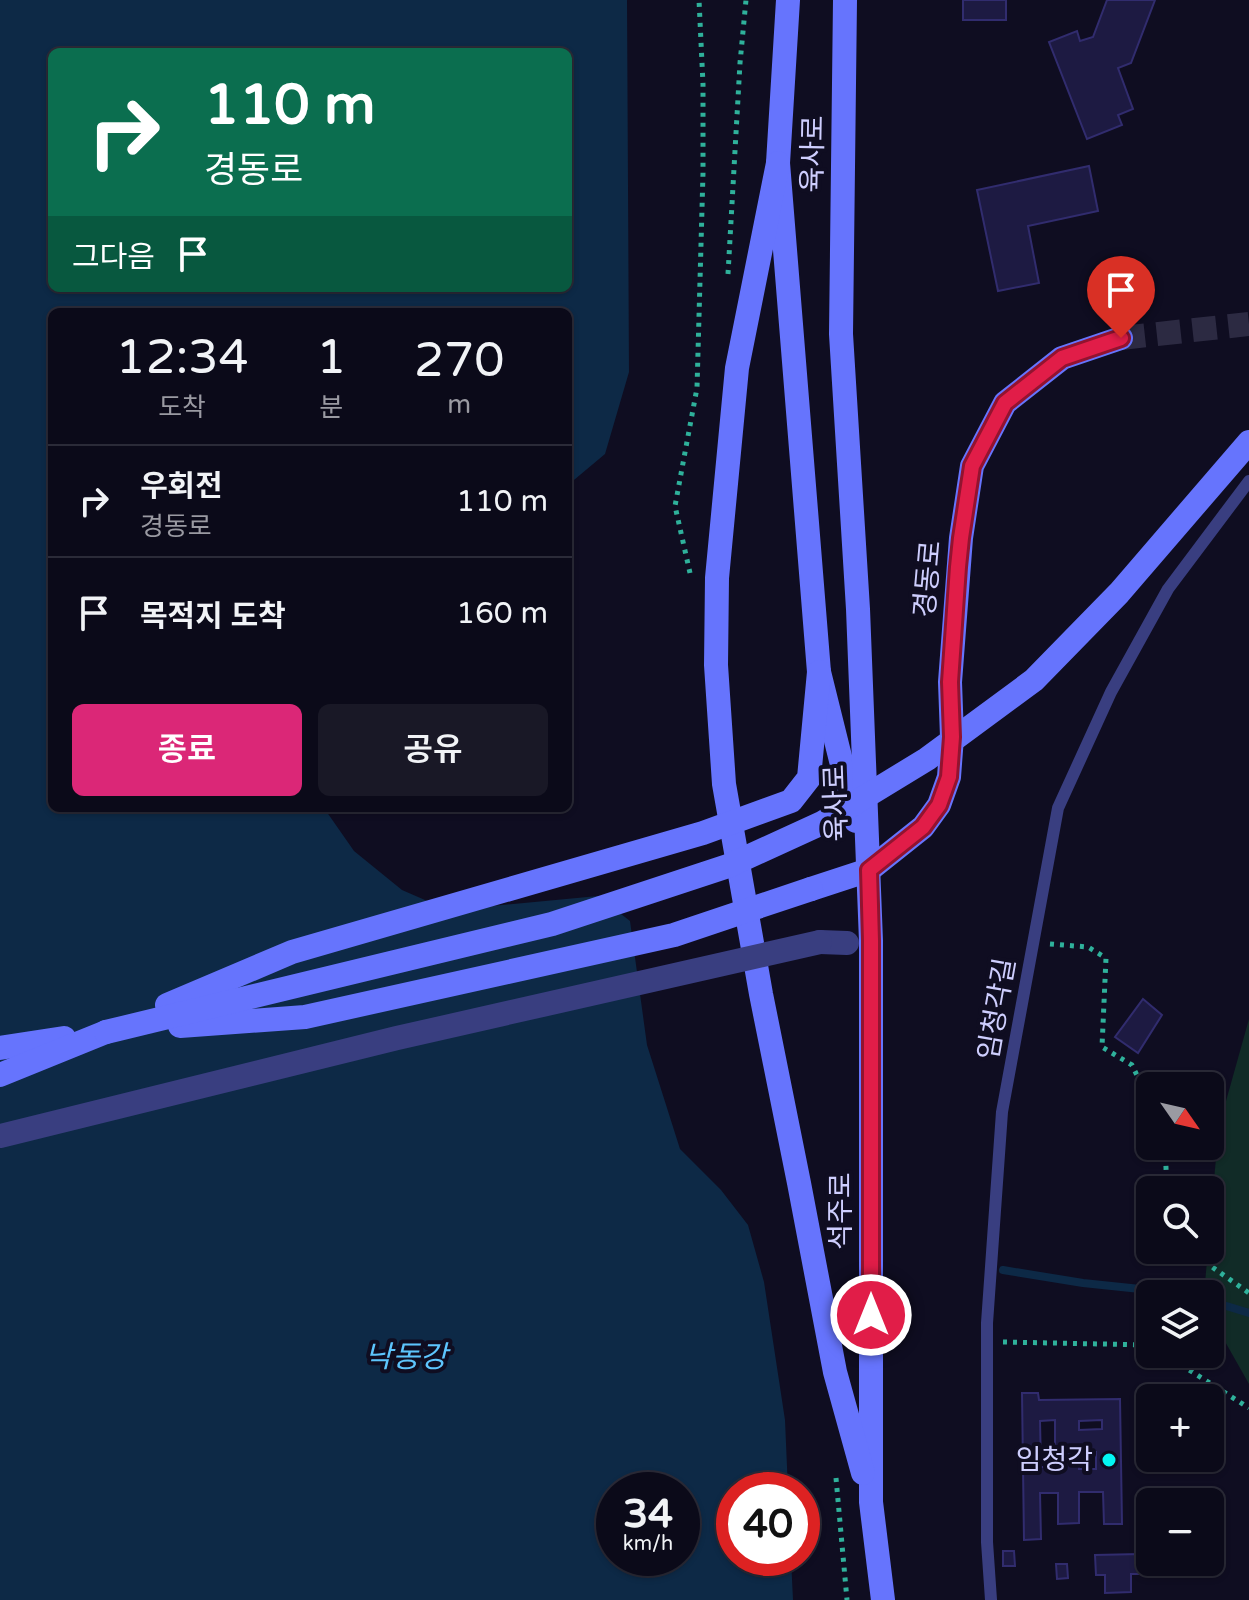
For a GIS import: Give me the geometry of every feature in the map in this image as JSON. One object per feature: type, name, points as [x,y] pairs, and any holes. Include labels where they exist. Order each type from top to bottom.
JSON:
[{"type":"street","name":"육사로","points":[[788,0],[778,163],[819,672],[869,870]]},
{"type":"street","name":"육사로","points":[[845,0],[841,334],[858,609],[869,870]]},
{"type":"street","points":[[778,163],[737,368],[717,578],[717,680],[724,784],[761,994],[835,1372],[871,1502]]},
{"type":"street","name":"경동로","points":[[869,870],[923,827],[939,805],[949,777],[952,737],[950,682],[959,552],[972,466],[1005,403],[1062,358],[1121,338]]},
{"type":"street","points":[[106,1032],[552,924],[728,866],[822,823],[927,759],[1034,680],[1119,593],[1249,442]]},
{"type":"street","points":[[0,1075],[292,952],[703,833],[791,801],[809,778],[819,672]]},
{"type":"street","points":[[0,1048],[106,1032],[305,1017],[674,935],[869,870]]},
{"type":"street","name":"석주로","points":[[869,870],[871,1502],[883,1600]]},
{"type":"street","points":[[0,1136],[397,1038],[820,942],[847,943]]},
{"type":"lane","name":"임청각길","points":[[991,1600],[987,1542],[986,1342],[1002,1112],[1058,808],[1111,692],[1168,589],[1249,481]]},
{"type":"path","points":[[1034,942],[1088,947],[1106,958],[1102,1047],[1132,1065],[1136,1073]]},
{"type":"path","points":[[1208,1264],[1249,1293]]},
{"type":"path","points":[[986,1342],[1136,1345]]},
{"type":"path","points":[[1186,1368],[1249,1408]]},
{"type":"green space","points":[[1249,1019],[1249,1384],[1224,1340],[1224,1280],[1205,1280],[1207,1264],[1224,1264],[1224,1176],[1214,1176],[1216,1160],[1224,1160],[1224,1108]]},
{"type":"water","name":"낙동강","points":[[0,0],[627,0],[629,372],[605,454],[572,482],[572,308],[48,308],[48,812],[327,812],[354,851],[402,890],[448,910],[598,896],[630,921],[647,1045],[680,1149],[721,1190],[748,1225],[764,1282],[785,1420],[787,1472],[716,1472],[716,1576],[792,1576],[793,1600],[0,1600]]},
{"type":"building","points":[[963,0],[1006,0],[1006,20],[963,20]]},
{"type":"building","points":[[1107,0],[1155,0],[1131,63],[1118,68],[1133,109],[1118,115],[1122,125],[1087,139],[1049,42],[1077,31],[1080,41],[1093,37]]},
{"type":"building","points":[[1089,166],[1098,211],[1028,226],[1039,283],[998,291],[977,190]]},
{"type":"building","points":[[1143,999],[1162,1015],[1138,1053],[1115,1037]]},
{"type":"building","name":"임청각","points":[[1022,1393],[1038,1393],[1039,1400],[1120,1399],[1122,1524],[1104,1524],[1103,1492],[1079,1492],[1079,1523],[1058,1524],[1058,1493],[1040,1493],[1041,1539],[1024,1540]],"holes":[[[1055,1420],[1055,1467],[1041,1467],[1040,1421]],[[1102,1420],[1102,1429],[1079,1430],[1079,1421]],[[1079,1452],[1096,1452],[1096,1469],[1079,1469]]]},
{"type":"building","points":[[1003,1551],[1014,1551],[1015,1566],[1003,1566]]},
{"type":"building","points":[[1136,1554],[1136,1574],[1131,1574],[1131,1592],[1105,1593],[1105,1575],[1096,1575],[1095,1555]]},
{"type":"building","points":[[1056,1564],[1067,1564],[1068,1578],[1057,1579]]},
{"type":"waterway","points":[[1003,1270],[1136,1289]]},
{"type":"waterway","points":[[1224,1305],[1249,1313]]},
{"type":"tunnel","points":[[1121,338],[1249,324]]},
{"type":"place","name":"임청각","points":[[1109,1460]]},
{"type":"route","points":[[871,1315],[869,870],[923,827],[939,805],[949,777],[952,737],[950,682],[958,567],[972,466],[1005,403],[1062,358],[1121,338]]}]
